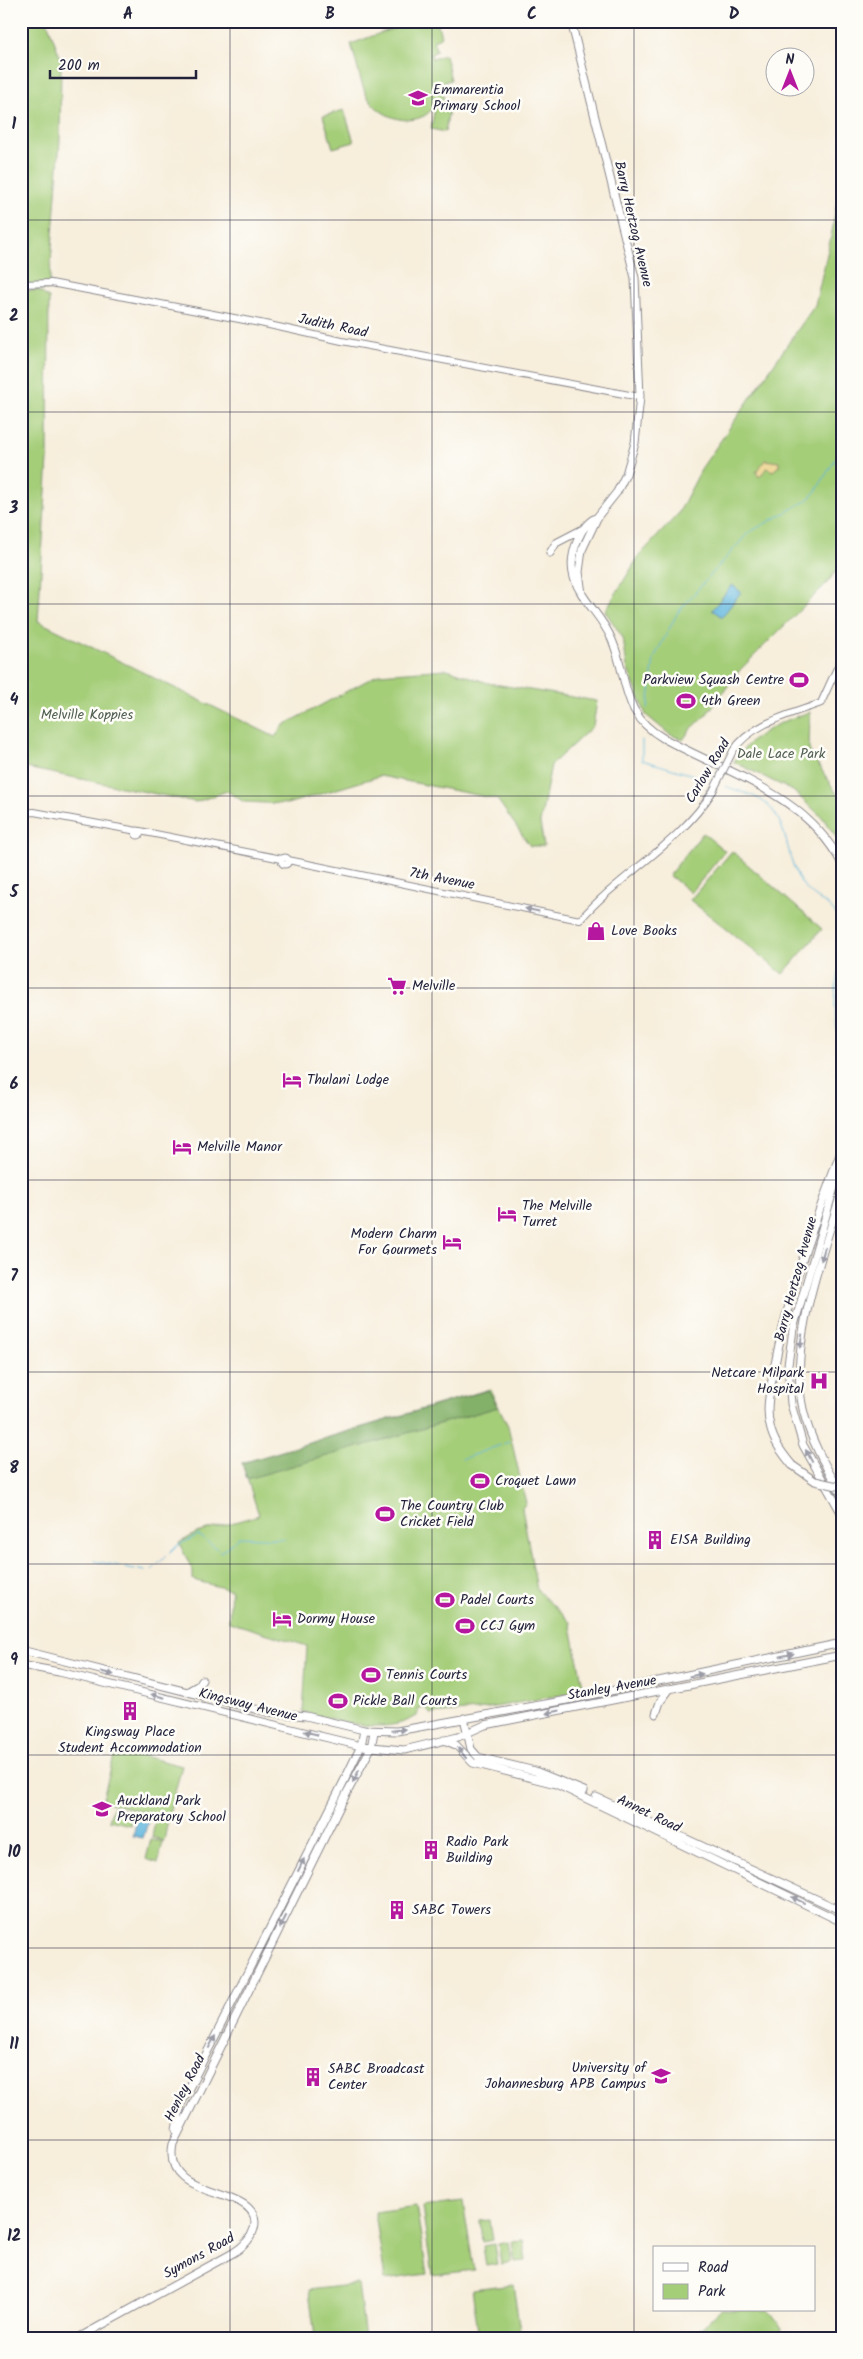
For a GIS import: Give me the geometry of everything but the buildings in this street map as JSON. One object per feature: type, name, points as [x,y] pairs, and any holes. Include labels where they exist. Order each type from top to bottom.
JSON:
[{"type":"main road","name":"Barry Hertzog Avenue","points":[[571,21],[635,278],[640,397],[635,443],[629,466],[617,492],[598,516],[584,544],[580,558],[582,594]]},
{"type":"main road","name":"Barry Hertzog Avenue","points":[[598,516],[593,518],[584,528],[577,542],[573,565],[577,588],[611,637],[618,655],[626,693],[642,722],[672,742],[764,786],[784,799],[812,823],[842,864]]},
{"type":"main road","points":[[550,553],[556,543],[584,528]]},
{"type":"main road","points":[[842,1149],[787,1309],[768,1408],[770,1426],[778,1446],[792,1465],[816,1481],[842,1487]]},
{"type":"main road","name":"Barry Hertzog Avenue","points":[[842,1160],[793,1328],[788,1365],[791,1404],[800,1434],[810,1458],[842,1514]]},
{"type":"main road","name":"Barry Hertzog Avenue","points":[[842,1190],[802,1335],[798,1376],[803,1409],[815,1446],[842,1495]]},
{"type":"main road","name":"Stanley Avenue","points":[[464,1718],[494,1714],[741,1666],[842,1643]]},
{"type":"main road","name":"Kingsway Avenue","points":[[21,1650],[267,1712],[306,1716],[374,1732],[406,1730],[464,1718]]},
{"type":"main road","name":"Stanley Avenue","points":[[468,1733],[482,1726],[514,1719],[842,1655]]},
{"type":"main road","name":"Kingsway Avenue","points":[[21,1665],[59,1672],[371,1748],[404,1750],[468,1733]]},
{"type":"main road","points":[[186,1692],[199,1686],[202,1680]]},
{"type":"main road","points":[[656,1714],[660,1702],[669,1690]]},
{"type":"main road","name":"Annet Road","points":[[464,1718],[471,1749],[481,1759],[535,1771],[561,1781],[842,1911]]},
{"type":"main road","name":"Henley Road","points":[[175,2135],[181,2104],[361,1746],[364,1730]]},
{"type":"main road","name":"Henley Road","points":[[175,2135],[371,1748],[374,1732]]},
{"type":"main road","name":"Annet Road","points":[[444,1740],[456,1745],[473,1763],[556,1784],[842,1922]]},
{"type":"main road","name":"Symons Road","points":[[78,2338],[233,2253],[251,2238],[254,2230],[254,2220],[245,2205],[191,2183],[178,2173],[172,2157],[175,2135]]},
{"type":"street","name":"Judith Road","points":[[21,284],[51,283],[342,341],[640,397]]},
{"type":"street","name":"Carlow Road","points":[[580,920],[678,835],[699,812],[713,791],[733,751],[743,739],[758,728],[821,703],[842,657]]},
{"type":"street","name":"7th Avenue","points":[[21,812],[34,812],[580,920]]},
{"type":"green space","points":[[21,21],[47,21],[61,60],[60,139],[49,290],[21,288]]},
{"type":"green space","points":[[413,21],[437,21],[441,36],[433,42],[437,51],[431,54],[432,59],[445,55],[451,80],[439,83],[444,99],[436,105],[449,109],[445,132],[431,129],[435,106],[425,115],[416,119],[398,119],[382,112],[369,100],[359,74],[351,44]]},
{"type":"green space","points":[[344,110],[354,142],[333,148],[323,116]]},
{"type":"green space","points":[[842,172],[842,564],[826,584],[740,670],[706,715],[690,730],[683,740],[669,734],[646,715],[627,667],[623,638],[605,611],[639,556],[678,514],[703,466],[815,305],[831,237]]},
{"type":"green space","name":"Melville Koppies","points":[[21,290],[39,291],[49,298],[48,459],[38,621],[275,737],[284,725],[379,674],[447,669],[488,683],[597,701],[593,726],[551,765],[540,823],[544,846],[530,846],[497,799],[380,776],[287,804],[244,802],[227,791],[196,802],[21,767]]},
{"type":"green space","name":"Dale Lace Park","points":[[810,712],[809,750],[842,802],[842,845],[822,817],[793,791],[734,762],[749,744],[767,730]]},
{"type":"green space","points":[[703,833],[725,851],[691,893],[669,875]]},
{"type":"green space","points":[[732,851],[822,929],[783,974],[690,900]]},
{"type":"green space","points":[[490,1389],[508,1426],[526,1503],[522,1508],[537,1590],[570,1622],[584,1691],[478,1710],[431,1714],[426,1708],[419,1709],[417,1716],[404,1722],[390,1725],[361,1725],[303,1712],[307,1646],[229,1622],[231,1590],[193,1580],[193,1571],[179,1543],[197,1533],[259,1515],[242,1463]]},
{"type":"green space","points":[[488,1390],[498,1407],[247,1479],[242,1463]]},
{"type":"green space","points":[[116,1749],[182,1766],[168,1818],[102,1801]]},
{"type":"green space","points":[[113,1807],[133,1812],[130,1825],[109,1820]]},
{"type":"green space","points":[[156,1817],[168,1820],[164,1841],[152,1837]]},
{"type":"green space","points":[[151,1839],[163,1842],[158,1863],[146,1859]]},
{"type":"green space","points":[[463,2202],[474,2270],[432,2275],[422,2207]]},
{"type":"green space","points":[[416,2206],[427,2274],[385,2280],[375,2212]]},
{"type":"green space","points":[[490,2220],[493,2240],[482,2242],[480,2221]]},
{"type":"green space","points":[[523,2241],[526,2261],[515,2262],[512,2242]]},
{"type":"green space","points":[[509,2242],[512,2262],[501,2264],[498,2244]]},
{"type":"green space","points":[[494,2244],[497,2264],[486,2266],[483,2246]]},
{"type":"green space","points":[[358,2284],[365,2338],[315,2338],[309,2290]]},
{"type":"green space","points":[[513,2284],[521,2338],[479,2338],[472,2289]]},
{"type":"green space","points":[[719,2312],[770,2312],[782,2328],[778,2338],[690,2338]]},
{"type":"sand","points":[[765,460],[779,462],[779,466],[773,471],[767,468],[759,477],[756,472]]},
{"type":"water","points":[[732,585],[741,592],[722,617],[712,610]]},
{"type":"water","points":[[137,1819],[148,1822],[143,1838],[133,1836]]},
{"type":"waterway","points":[[648,708],[654,658],[678,612],[748,533],[806,501],[816,491],[842,448]]},
{"type":"waterway","points":[[642,740],[642,760],[700,777]]},
{"type":"waterway","points":[[725,786],[755,797],[772,810],[779,820],[793,865],[803,885],[830,907],[839,918],[842,926]]},
{"type":"waterway","points":[[842,957],[835,996],[842,1058]]},
{"type":"waterway","points":[[462,1459],[509,1442]]},
{"type":"waterway","points":[[152,1570],[175,1547],[198,1535],[221,1552],[239,1537],[285,1539]]},
{"type":"waterway","points":[[94,1561],[145,1571]]},
{"type":"waterway","points":[[103,2338],[112,2332]]},
{"type":"place","name":"Emmarentia Primary School","points":[[418,98]]},
{"type":"place","name":"Parkview Squash Centre","points":[[799,680]]},
{"type":"place","name":"4th Green","points":[[686,701]]},
{"type":"place","name":"Love Books","points":[[596,931]]},
{"type":"place","name":"Melville","points":[[397,986]]},
{"type":"place","name":"Thulani Lodge","points":[[292,1080]]},
{"type":"place","name":"Melville Manor","points":[[182,1147]]},
{"type":"place","name":"The Melville Turret","points":[[507,1214]]},
{"type":"place","name":"Modern Charm For Gourmets","points":[[452,1242]]},
{"type":"place","name":"Netcare Milpark Hospital","points":[[819,1381]]},
{"type":"place","name":"Croquet Lawn","points":[[480,1481]]},
{"type":"place","name":"The Country Club Cricket Field","points":[[385,1514]]},
{"type":"place","name":"EISA Building","points":[[655,1540]]},
{"type":"place","name":"Padel Courts","points":[[445,1600]]},
{"type":"place","name":"Dormy House","points":[[282,1619]]},
{"type":"place","name":"CCJ Gym","points":[[465,1626]]},
{"type":"place","name":"Tennis Courts","points":[[371,1675]]},
{"type":"place","name":"Pickle Ball Courts","points":[[338,1701]]},
{"type":"place","name":"Kingsway Place Student Accommodation","points":[[130,1711]]},
{"type":"place","name":"Auckland Park Preparatory School","points":[[102,1809]]},
{"type":"place","name":"Radio Park Building","points":[[431,1850]]},
{"type":"place","name":"SABC Towers","points":[[397,1910]]},
{"type":"place","name":"University of Johannesburg APB Campus","points":[[661,2076]]},
{"type":"place","name":"SABC Broadcast Center","points":[[313,2077]]}]
